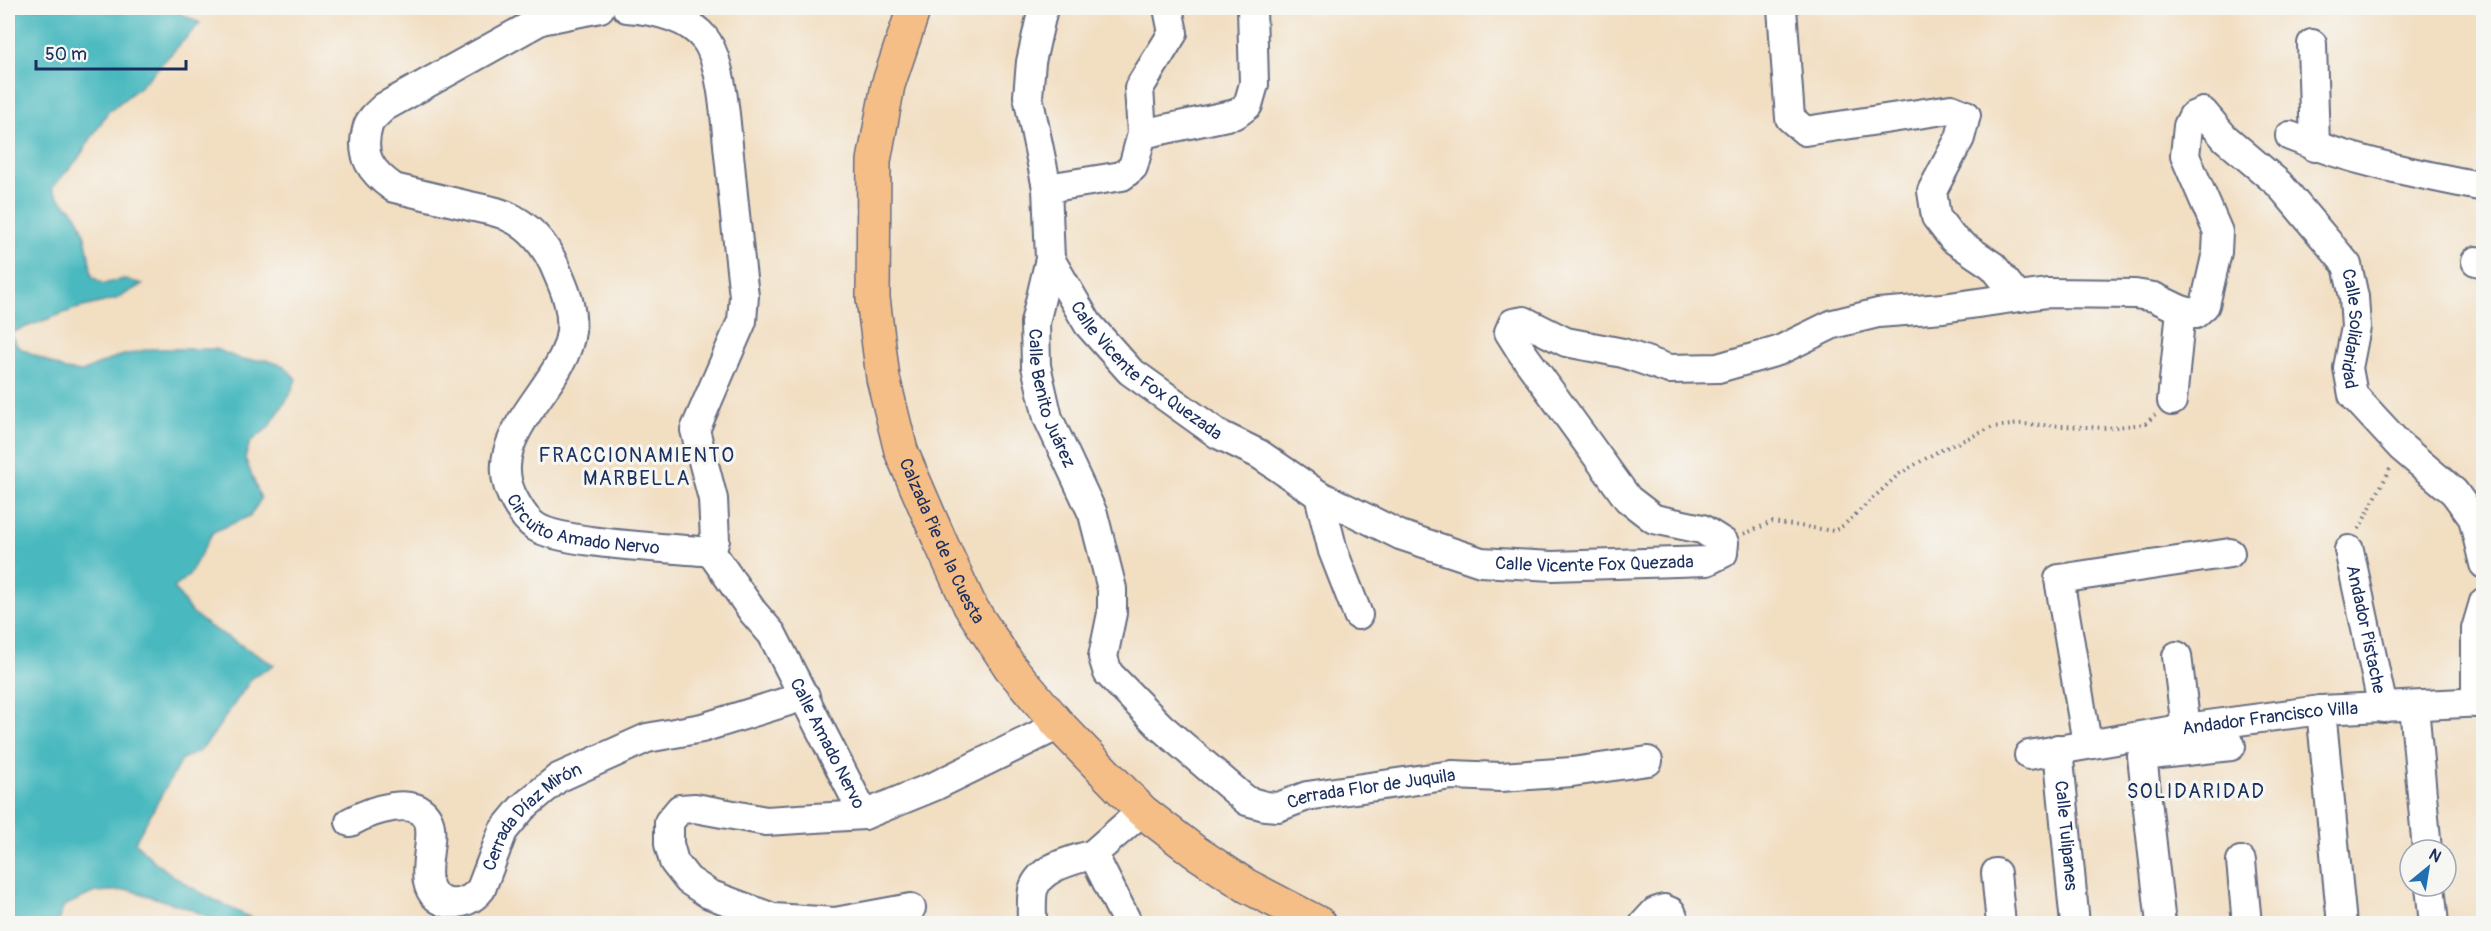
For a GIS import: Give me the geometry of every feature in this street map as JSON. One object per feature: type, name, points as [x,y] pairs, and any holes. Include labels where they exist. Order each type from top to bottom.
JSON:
[{"type":"main road","name":"Calzada Pie de la Cuesta","points":[[914,8],[888,85],[874,162],[873,298],[883,378],[901,452],[970,606],[1010,668],[1059,725],[1142,811],[1194,851],[1238,880],[1320,924]]},
{"type":"street","name":"Circuito Amado Nervo","points":[[600,8],[541,20],[384,107],[368,124],[366,145],[368,164],[379,177],[394,188],[504,214],[533,233],[551,256],[571,307],[571,332],[563,356],[530,406],[507,457],[507,489],[523,514],[538,528],[564,535],[597,541],[711,552]]},
{"type":"street","points":[[627,8],[645,9],[677,17],[705,39],[714,60],[722,94],[744,296],[742,321],[695,430],[713,499],[715,540],[711,552]]},
{"type":"street","name":"Calle Benito Juárez","points":[[1043,8],[1031,62],[1028,96],[1047,188],[1050,259],[1035,324],[1036,366],[1048,417],[1093,514],[1112,589],[1112,613],[1102,657],[1108,673]]},
{"type":"street","points":[[1047,188],[1122,176],[1133,167],[1142,134],[1139,88],[1173,33],[1168,8]]},
{"type":"street","points":[[1142,134],[1236,114],[1248,105],[1254,84],[1252,8]]},
{"type":"street","points":[[1782,8],[1790,118],[1805,131],[1951,109],[1966,115],[1960,138],[1932,191],[1936,217],[1953,239],[1993,266],[2018,297]]},
{"type":"street","points":[[2312,44],[2303,141],[2429,176],[2484,187]]},
{"type":"street","name":"Calle Solidaridad","points":[[2175,307],[2195,314],[2205,305],[2217,252],[2218,232],[2185,156],[2188,126],[2193,116],[2203,112],[2225,138],[2279,184],[2347,265],[2354,297],[2356,327],[2348,368],[2353,395],[2401,447],[2454,492],[2473,518],[2484,564]]},
{"type":"street","name":"Calle Vicente Fox Quezada","points":[[1050,259],[1088,324],[1130,371],[1218,434],[1259,454],[1319,495],[1400,535],[1481,562],[1552,566],[1707,561],[1723,553],[1724,543]]},
{"type":"street","points":[[1724,543],[1702,529],[1654,519],[1628,499],[1521,351],[1509,332],[1514,322],[1524,321],[1566,342],[1623,353],[1669,369],[1718,368],[1778,351],[1833,324],[1878,313],[1943,308],[2058,293],[2134,294],[2154,297],[2175,307],[2172,401]]},
{"type":"street","points":[[1319,495],[1333,551],[1358,615]]},
{"type":"street","name":"Andador Pistache","points":[[2349,550],[2383,708]]},
{"type":"street","name":"Calle Amado Nervo","points":[[711,552],[753,612],[772,634],[864,815],[935,786],[1059,725]]},
{"type":"street","points":[[2087,743],[2059,579],[2230,553]]},
{"type":"street","points":[[2480,703],[2476,629],[2484,602]]},
{"type":"street","points":[[2177,656],[2186,728]]},
{"type":"street","name":"Cerrada Flor de Juquila","points":[[1108,673],[1161,726],[1247,801],[1265,806],[1278,807],[1306,796],[1452,776],[1501,777],[1572,772],[1648,761]]},
{"type":"street","name":"Cerrada Díaz Mirón","points":[[350,822],[373,810],[405,806],[422,812],[429,822],[428,882],[433,894],[446,902],[466,903],[481,888],[503,831],[522,808],[558,778],[646,738],[702,728],[805,696]]},
{"type":"street","name":"Andador Francisco Villa","points":[[2029,755],[2087,743],[2321,710],[2480,703]]},
{"type":"street","points":[[2415,706],[2426,838]]},
{"type":"street","points":[[2321,710],[2342,924]]},
{"type":"street","points":[[2161,924],[2142,756],[2231,746]]},
{"type":"street","name":"Calle Tulipanes","points":[[2058,749],[2075,924]]},
{"type":"street","points":[[864,815],[766,821],[695,808],[680,809],[669,822],[669,844],[674,862],[688,880],[709,894],[773,918],[835,922],[911,908]]},
{"type":"street","points":[[1032,924],[1033,891],[1038,879],[1048,871],[1093,854],[1142,811]]},
{"type":"street","points":[[1093,854],[1128,924]]},
{"type":"street","points":[[2241,861],[2247,924]]},
{"type":"street","points":[[1996,873],[2001,924]]},
{"type":"street","points":[[2431,898],[2434,924]]},
{"type":"street","points":[[1644,924],[1655,912],[1664,909],[1673,918]]},
{"type":"path","points":[[1724,543],[1772,522],[1834,531],[1844,525],[1899,474],[1937,452],[1993,427],[2021,424],[2107,428],[2145,424],[2172,401]]},
{"type":"path","points":[[2349,550],[2401,447]]},
{"type":"water","points":[[8,8],[169,8],[200,23],[141,86],[108,112],[77,160],[52,188],[78,218],[86,243],[92,276],[103,284],[124,279],[143,284],[116,299],[75,309],[10,333],[18,347],[65,370],[82,372],[116,357],[149,349],[216,349],[242,360],[266,360],[284,366],[296,379],[290,395],[268,428],[250,442],[245,458],[261,499],[250,516],[213,532],[189,575],[174,588],[191,612],[209,626],[274,665],[252,678],[200,751],[182,759],[135,842],[177,879],[261,923],[222,923],[188,908],[129,890],[95,892],[64,906],[57,923],[8,923]]},
{"type":"district","name":"FRACCIONAMIENTO MARBELLA","points":[[637,466]]},
{"type":"district","name":"SOLIDARIDAD","points":[[2196,791]]}]
